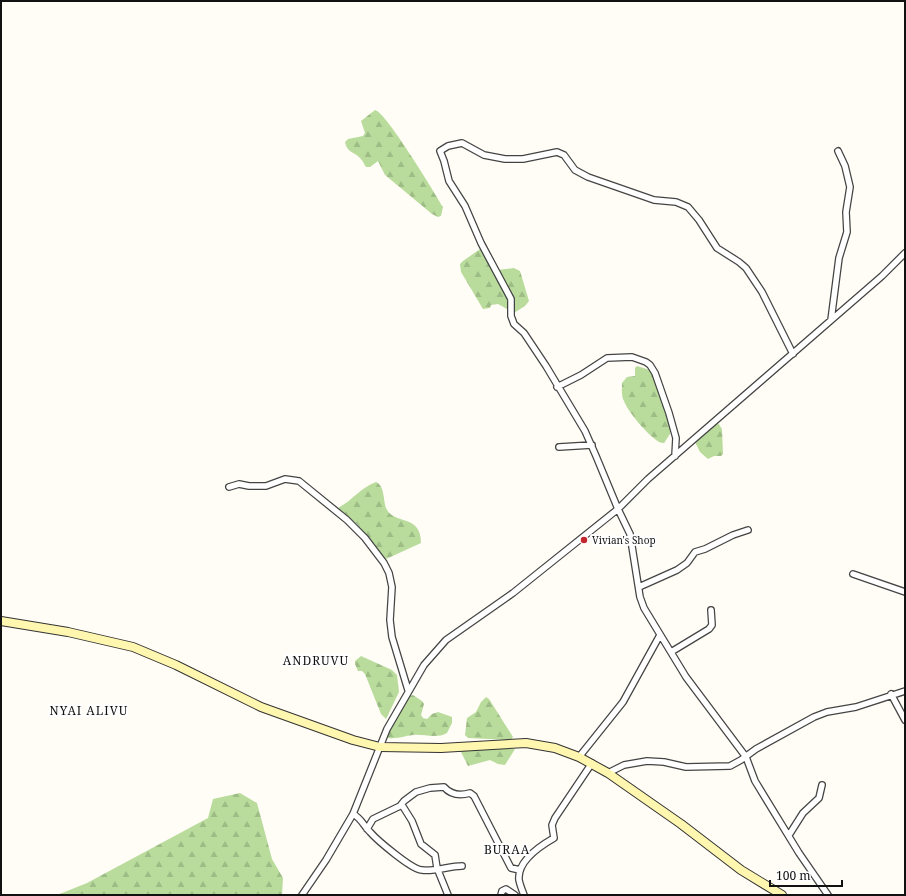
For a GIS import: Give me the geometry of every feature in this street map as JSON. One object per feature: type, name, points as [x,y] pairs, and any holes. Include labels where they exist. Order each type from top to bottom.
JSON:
[{"type":"street","points":[[793,354],[762,292],[746,268],[740,262],[717,248],[699,220],[688,207],[676,202],[654,200],[588,177],[575,170],[564,155],[557,152],[523,159],[505,159],[484,155],[462,143],[448,146],[440,151],[449,181],[465,206],[481,243],[510,296],[514,324],[526,337],[546,366],[592,445],[618,509],[628,527],[632,541],[639,587],[644,608],[686,677],[746,757],[755,781],[808,868],[828,895]]},
{"type":"street","points":[[831,320],[839,258],[846,236],[846,212],[850,187],[844,164],[838,151]]},
{"type":"street","points":[[302,895],[326,860],[353,814],[380,747],[408,690],[424,665],[446,640],[496,606],[618,509],[634,491],[882,276],[905,252]]},
{"type":"street","points":[[557,387],[581,376],[607,358],[632,357],[646,362],[655,373],[669,413],[676,438],[676,456]]},
{"type":"street","points":[[559,447],[592,445]]},
{"type":"street","points":[[229,486],[239,484],[249,486],[266,486],[285,479],[299,481],[347,520],[365,538],[384,563],[389,573],[392,586],[391,630],[408,690]]},
{"type":"street","points":[[639,587],[677,570],[688,563],[696,552],[705,550],[733,534],[748,530]]},
{"type":"street","points":[[853,574],[905,592]]},
{"type":"street","points":[[671,652],[709,630],[712,625],[711,610]]},
{"type":"street","points":[[1,621],[68,632],[133,647],[176,665],[261,707],[353,740],[380,747],[441,748],[526,743],[556,748],[579,757],[608,772],[681,824],[741,870],[782,895]]},
{"type":"street","points":[[579,757],[623,702],[660,635]]},
{"type":"street","points":[[608,772],[619,767],[647,761],[664,762],[686,767],[724,767],[735,764],[756,749],[814,716],[856,707],[891,694],[905,691]]},
{"type":"street","points":[[891,694],[905,720]]},
{"type":"street","points":[[524,895],[519,880],[520,870],[532,854],[554,838],[552,826],[555,818],[592,764]]},
{"type":"street","points":[[789,835],[805,811],[819,798],[822,785]]},
{"type":"street","points":[[367,829],[373,819],[402,805],[411,795],[430,788],[444,788],[457,794],[472,794],[507,862],[514,870],[520,870]]},
{"type":"street","points":[[402,805],[412,821],[421,844],[435,855],[437,868],[448,895]]},
{"type":"street","points":[[353,814],[367,829],[414,869],[424,871],[437,868],[462,866]]},
{"type":"street","points":[[501,895],[502,891],[506,889],[515,895]]},
{"type":"green space","points":[[375,110],[381,114],[389,124],[430,186],[443,207],[441,216],[438,217],[432,214],[385,175],[378,161],[370,167],[366,167],[358,156],[347,148],[345,142],[348,139],[363,136],[365,133],[361,121]]},
{"type":"green space","points":[[480,249],[483,250],[497,270],[514,268],[520,271],[529,301],[525,306],[514,313],[498,304],[491,305],[490,308],[483,309],[461,272],[460,264]]},
{"type":"green space","points":[[637,366],[650,370],[654,376],[670,421],[670,434],[664,443],[654,439],[648,433],[630,412],[623,399],[622,383],[627,377],[635,376],[635,368]]},
{"type":"green space","points":[[715,423],[718,423],[722,429],[723,454],[721,456],[714,456],[708,459],[700,452],[695,442]]},
{"type":"green space","points":[[376,482],[381,487],[386,508],[390,513],[395,517],[412,523],[417,527],[420,534],[421,543],[386,559],[357,524],[338,508],[365,487]]},
{"type":"green space","points":[[361,656],[392,670],[397,675],[399,692],[386,719],[381,714],[365,674],[362,671],[358,671],[355,664],[355,661]]},
{"type":"green space","points":[[413,695],[424,704],[421,715],[423,718],[427,719],[432,714],[438,712],[452,717],[452,723],[447,733],[439,736],[413,735],[388,738],[386,735],[410,696]]},
{"type":"green space","points":[[486,697],[489,699],[513,737],[511,740],[468,738],[465,735],[467,718],[476,712],[481,702]]},
{"type":"green space","points":[[459,748],[515,749],[505,765],[498,764],[490,760],[468,766]]},
{"type":"green space","points":[[240,793],[257,803],[272,859],[283,878],[282,895],[57,895],[87,883],[208,818],[213,799]]},
{"type":"place","name":"Vivian's Shop","points":[[584,540]]},
{"type":"district","name":"ANDRUVU","points":[[316,661]]},
{"type":"district","name":"NYAI ALIVU","points":[[89,711]]},
{"type":"district","name":"BURAA","points":[[507,850]]}]
